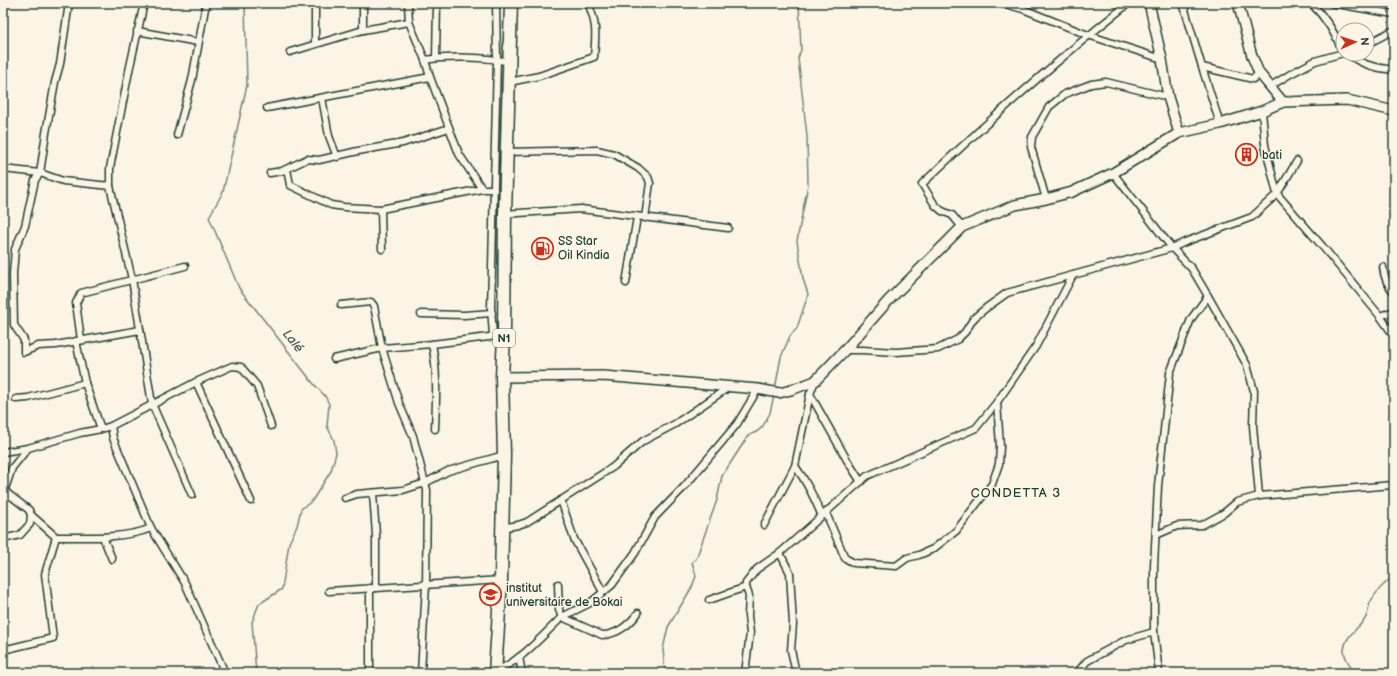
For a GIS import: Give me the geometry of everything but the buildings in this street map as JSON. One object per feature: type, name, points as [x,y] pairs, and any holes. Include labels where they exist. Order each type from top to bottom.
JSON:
[{"type":"highway","name":"N1","points":[[495,672],[501,580],[504,455],[502,377],[499,336],[505,307],[499,214],[507,152],[511,3]]},
{"type":"street","points":[[69,3],[60,64],[55,82],[40,173],[35,180],[26,226],[15,249],[13,274],[14,325],[24,340],[24,352],[38,346],[56,345],[140,330]]},
{"type":"street","points":[[144,3],[137,31],[110,168],[110,186],[132,279],[152,404],[192,495]]},
{"type":"street","points":[[177,135],[192,80],[206,3]]},
{"type":"street","points":[[315,3],[316,44]]},
{"type":"street","points":[[363,3],[364,30]]},
{"type":"street","points":[[408,3],[409,22],[425,60],[459,154],[482,189]]},
{"type":"street","points":[[436,58],[437,3]]},
{"type":"street","points":[[334,359],[382,348],[499,336],[491,310],[499,214],[494,189],[497,59],[496,3]]},
{"type":"street","points":[[509,82],[539,76],[594,57],[596,32],[594,18],[588,3]]},
{"type":"street","points":[[1001,3],[1025,5],[1088,35],[1162,59]]},
{"type":"street","points":[[962,227],[952,214],[942,211],[934,205],[922,184],[973,135],[1088,35],[1129,3]]},
{"type":"street","points":[[1149,3],[1162,59],[1168,97],[1179,133]]},
{"type":"street","points":[[1183,3],[1220,124]]},
{"type":"street","points":[[1238,3],[1252,56],[1259,73],[1283,102]]},
{"type":"street","points":[[1311,3],[1322,14],[1335,36]]},
{"type":"street","points":[[1331,3],[1394,14]]},
{"type":"street","points":[[290,52],[364,30],[409,22]]},
{"type":"street","points":[[137,31],[198,42]]},
{"type":"street","points":[[1375,40],[1392,31]]},
{"type":"street","points":[[1270,87],[1315,61],[1335,55]]},
{"type":"street","points":[[425,60],[436,58],[497,59],[510,62]]},
{"type":"street","points":[[1358,62],[1373,68],[1394,70]]},
{"type":"street","points":[[1202,67],[1253,79],[1259,73]]},
{"type":"street","points":[[268,108],[430,77]]},
{"type":"street","points":[[1046,199],[1031,147],[1032,137],[1049,107],[1065,94],[1091,84],[1106,82],[1168,97]]},
{"type":"street","points":[[322,98],[329,136],[337,157]]},
{"type":"street","points":[[764,525],[795,466],[810,394],[815,381],[845,350],[888,301],[962,227],[1015,205],[1072,192],[1113,173],[1179,133],[1220,124],[1262,111],[1283,102],[1347,100],[1394,111]]},
{"type":"street","points":[[1262,111],[1265,145],[1277,194],[1380,316],[1394,336]]},
{"type":"street","points":[[270,173],[287,169],[307,159],[319,160],[337,157],[358,151],[403,143],[449,128]]},
{"type":"street","points":[[507,152],[597,150],[614,154],[638,168],[648,177],[650,183],[645,218]]},
{"type":"street","points":[[845,350],[916,352],[938,349],[958,339],[965,332],[974,318],[1007,294],[1172,248],[1252,217],[1277,194],[1297,161]]},
{"type":"street","points":[[3,169],[40,173],[63,180],[110,186]]},
{"type":"street","points":[[287,169],[290,185],[331,205],[344,207],[381,209],[482,189],[494,189]]},
{"type":"street","points":[[1113,173],[1172,248],[1192,269],[1247,365],[1254,391],[1253,426],[1259,496]]},
{"type":"street","points":[[381,209],[382,249]]},
{"type":"street","points":[[499,214],[580,209],[728,228]]},
{"type":"street","points":[[626,283],[637,217]]},
{"type":"street","points":[[101,429],[85,383],[78,340],[76,303],[81,293],[185,266]]},
{"type":"street","points":[[1383,268],[1384,277],[1394,292]]},
{"type":"street","points":[[745,673],[750,633],[748,616],[749,596],[746,583],[757,569],[780,553],[867,476],[976,428],[998,402],[1036,346],[1073,275]]},
{"type":"street","points":[[1159,673],[1154,632],[1154,566],[1158,486],[1170,373],[1192,319],[1208,296]]},
{"type":"street","points":[[340,305],[371,302],[374,306],[382,348],[399,403],[413,436],[427,490],[426,585],[421,673]]},
{"type":"street","points":[[421,314],[464,315],[505,307]]},
{"type":"street","points":[[1380,316],[1394,311]]},
{"type":"street","points":[[432,344],[437,385],[435,429]]},
{"type":"street","points":[[3,452],[28,448],[111,426],[196,382],[232,366],[242,367],[257,386],[271,426]]},
{"type":"street","points":[[502,377],[603,376],[758,389],[775,392],[791,390],[815,381]]},
{"type":"street","points":[[196,382],[251,501]]},
{"type":"street","points":[[16,399],[28,398],[85,383]]},
{"type":"street","points":[[502,528],[527,522],[613,466],[643,441],[675,424],[729,387]]},
{"type":"street","points":[[478,673],[495,672],[518,657],[562,617],[590,603],[612,585],[635,553],[655,517],[684,487],[737,424],[758,389]]},
{"type":"street","points":[[810,394],[861,482]]},
{"type":"street","points":[[795,466],[812,492],[846,558],[854,563],[896,566],[907,558],[933,549],[956,531],[992,484],[999,464],[1000,446],[998,402]]},
{"type":"street","points":[[111,426],[113,438],[151,528],[185,583],[225,673]]},
{"type":"street","points":[[3,539],[20,535],[30,524],[30,510],[5,492],[12,468],[28,448]]},
{"type":"street","points":[[345,498],[357,494],[403,490],[425,483],[448,471],[504,455]]},
{"type":"street","points":[[1156,535],[1177,526],[1202,525],[1224,513],[1237,502],[1259,496],[1393,485]]},
{"type":"street","points":[[370,673],[376,535],[373,493]]},
{"type":"street","points":[[561,500],[574,539],[603,592]]},
{"type":"street","points":[[31,516],[56,537],[103,536],[143,532],[151,528]]},
{"type":"street","points":[[103,536],[112,559]]},
{"type":"street","points":[[3,650],[53,638],[45,574],[56,537]]},
{"type":"street","points":[[780,553],[790,574],[793,624],[791,650],[796,673]]},
{"type":"street","points":[[329,591],[501,580]]},
{"type":"street","points":[[558,584],[559,610],[562,617],[602,635],[609,635],[632,622],[638,613]]},
{"type":"street","points":[[709,600],[746,587]]},
{"type":"street","points":[[1077,673],[1087,661],[1126,640],[1154,632]]},
{"type":"street","points":[[518,657],[522,673]]},
{"type":"waterway","name":"Lalé","points":[[245,3],[247,85],[223,192],[209,217],[239,288],[313,383],[325,396],[329,404],[327,426],[334,440],[336,453],[331,471],[312,501],[301,509],[297,526],[289,543],[282,589],[259,604],[252,622],[256,673]]},
{"type":"waterway","points":[[775,389],[781,357],[790,336],[797,328],[808,294],[803,279],[797,241],[808,184],[807,136],[798,58],[801,50],[799,3]]},
{"type":"waterway","points":[[665,673],[663,649],[668,627],[692,587],[696,576],[692,562],[696,559],[717,500],[722,476],[748,436],[758,431],[763,426],[770,413],[774,395]]},
{"type":"waterway","points":[[1352,673],[1351,667],[1344,653],[1345,645],[1352,633],[1365,619],[1371,601],[1385,584],[1394,576]]},
{"type":"place","name":"bati","points":[[1247,155]]},
{"type":"place","name":"SS Star Oil Kindia","points":[[542,248]]},
{"type":"place","name":"institut universitaire de Bokai","points":[[490,595]]},
{"type":"district","name":"СONDETTA 3","points":[[1016,493]]}]
